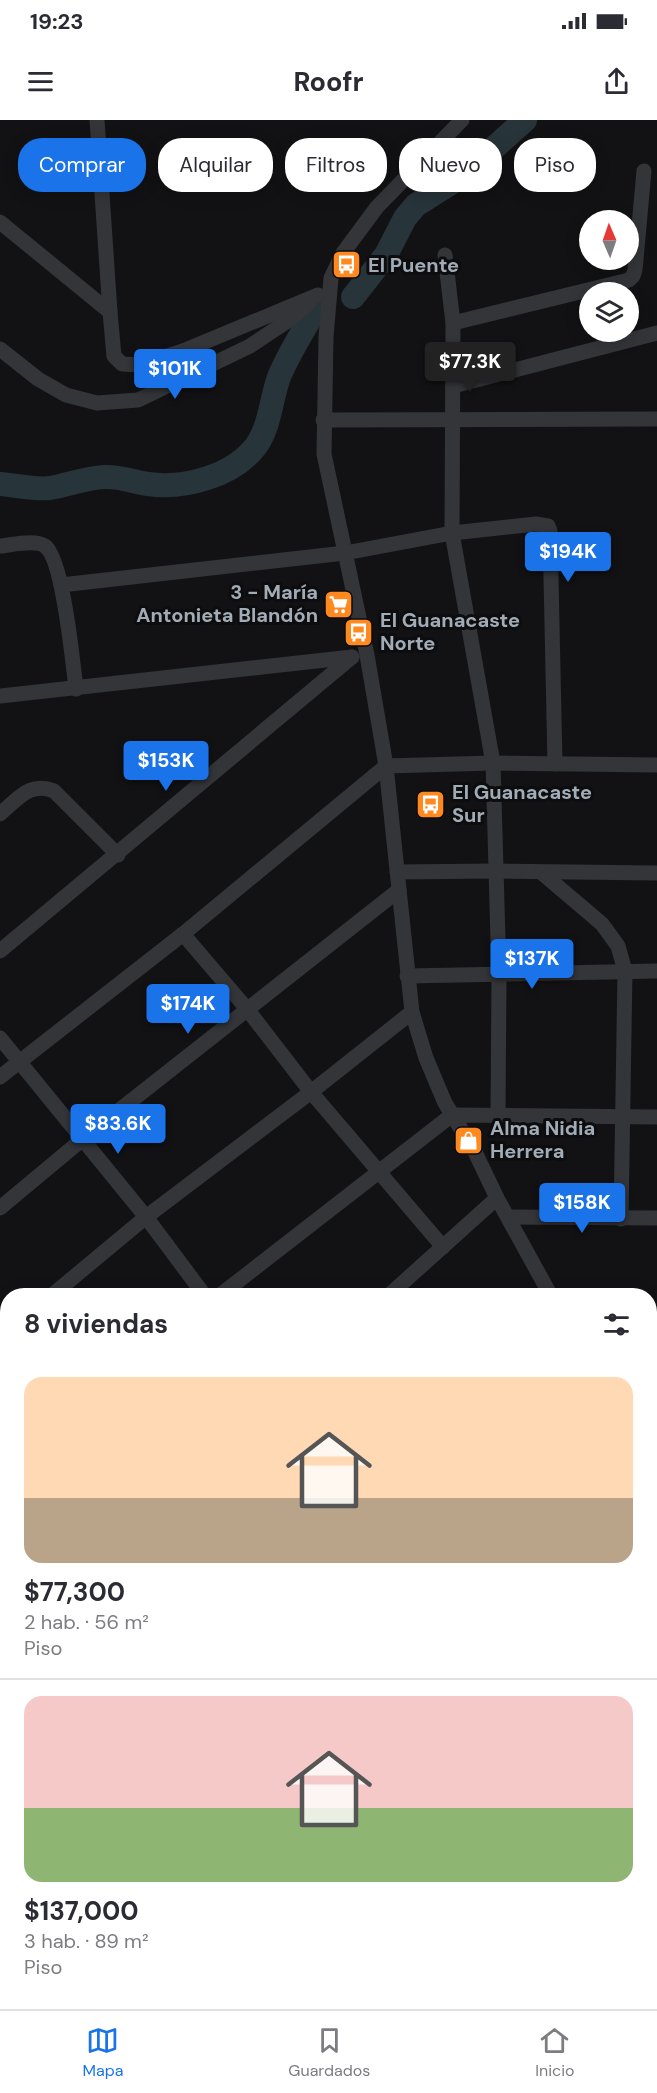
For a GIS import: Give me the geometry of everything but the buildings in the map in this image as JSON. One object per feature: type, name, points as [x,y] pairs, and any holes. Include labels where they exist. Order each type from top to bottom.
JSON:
[{"type":"street","points":[[97,120],[114,356],[122,364],[140,365],[183,351],[318,295]]},
{"type":"street","points":[[0,349],[38,379],[66,395],[97,403],[138,400],[250,346],[292,318],[318,295],[331,278],[343,253],[377,207],[462,120]]},
{"type":"street","points":[[453,323],[629,280],[633,276],[644,171]]},
{"type":"street","points":[[0,222],[110,312]]},
{"type":"street","points":[[445,255],[453,323],[452,533],[493,764],[498,975],[498,1116]]},
{"type":"street","points":[[331,278],[326,327],[324,454],[345,553],[359,656],[386,766],[412,1011],[426,1058],[452,1115],[474,1150],[544,1288]]},
{"type":"street","points":[[453,386],[657,333]]},
{"type":"street","points":[[323,420],[657,419]]},
{"type":"street","points":[[61,585],[345,553],[452,533],[536,524],[548,526],[550,531],[555,764]]},
{"type":"street","points":[[0,546],[39,543],[51,552],[61,585],[76,689]]},
{"type":"street","points":[[0,696],[359,656]]},
{"type":"street","points":[[0,951],[359,656]]},
{"type":"street","points":[[0,1077],[183,934],[386,766],[657,765]]},
{"type":"street","points":[[0,814],[32,788],[44,787],[54,791],[118,855]]},
{"type":"street","points":[[397,872],[657,873]]},
{"type":"street","points":[[542,873],[602,924],[618,946],[625,971],[621,1219]]},
{"type":"street","points":[[0,1208],[84,1138],[399,890]]},
{"type":"street","points":[[183,934],[248,1009],[311,1092],[443,1247]]},
{"type":"street","points":[[407,976],[657,971]]},
{"type":"street","points":[[61,1288],[146,1217],[311,1092],[412,1011]]},
{"type":"street","points":[[0,1038],[84,1138],[199,1288]]},
{"type":"street","points":[[229,1288],[452,1115],[657,1117]]},
{"type":"street","points":[[397,1288],[497,1197]]},
{"type":"street","points":[[508,1216],[657,1218]]},
{"type":"waterway","points":[[353,297],[386,255],[405,218],[416,205],[465,174],[525,120]]},
{"type":"waterway","points":[[0,484],[44,488],[110,477],[162,485],[192,482],[221,473],[246,456],[261,438],[279,377],[316,309]]},
{"type":"place","name":"El Puente","points":[[347,265]]},
{"type":"place","name":"3 - María Antonieta Blandón","points":[[339,604]]},
{"type":"place","name":"El Guanacaste Norte","points":[[359,632]]},
{"type":"place","name":"El Guanacaste Sur","points":[[431,804]]},
{"type":"place","name":"Alma Nidia Herrera","points":[[469,1140]]}]
